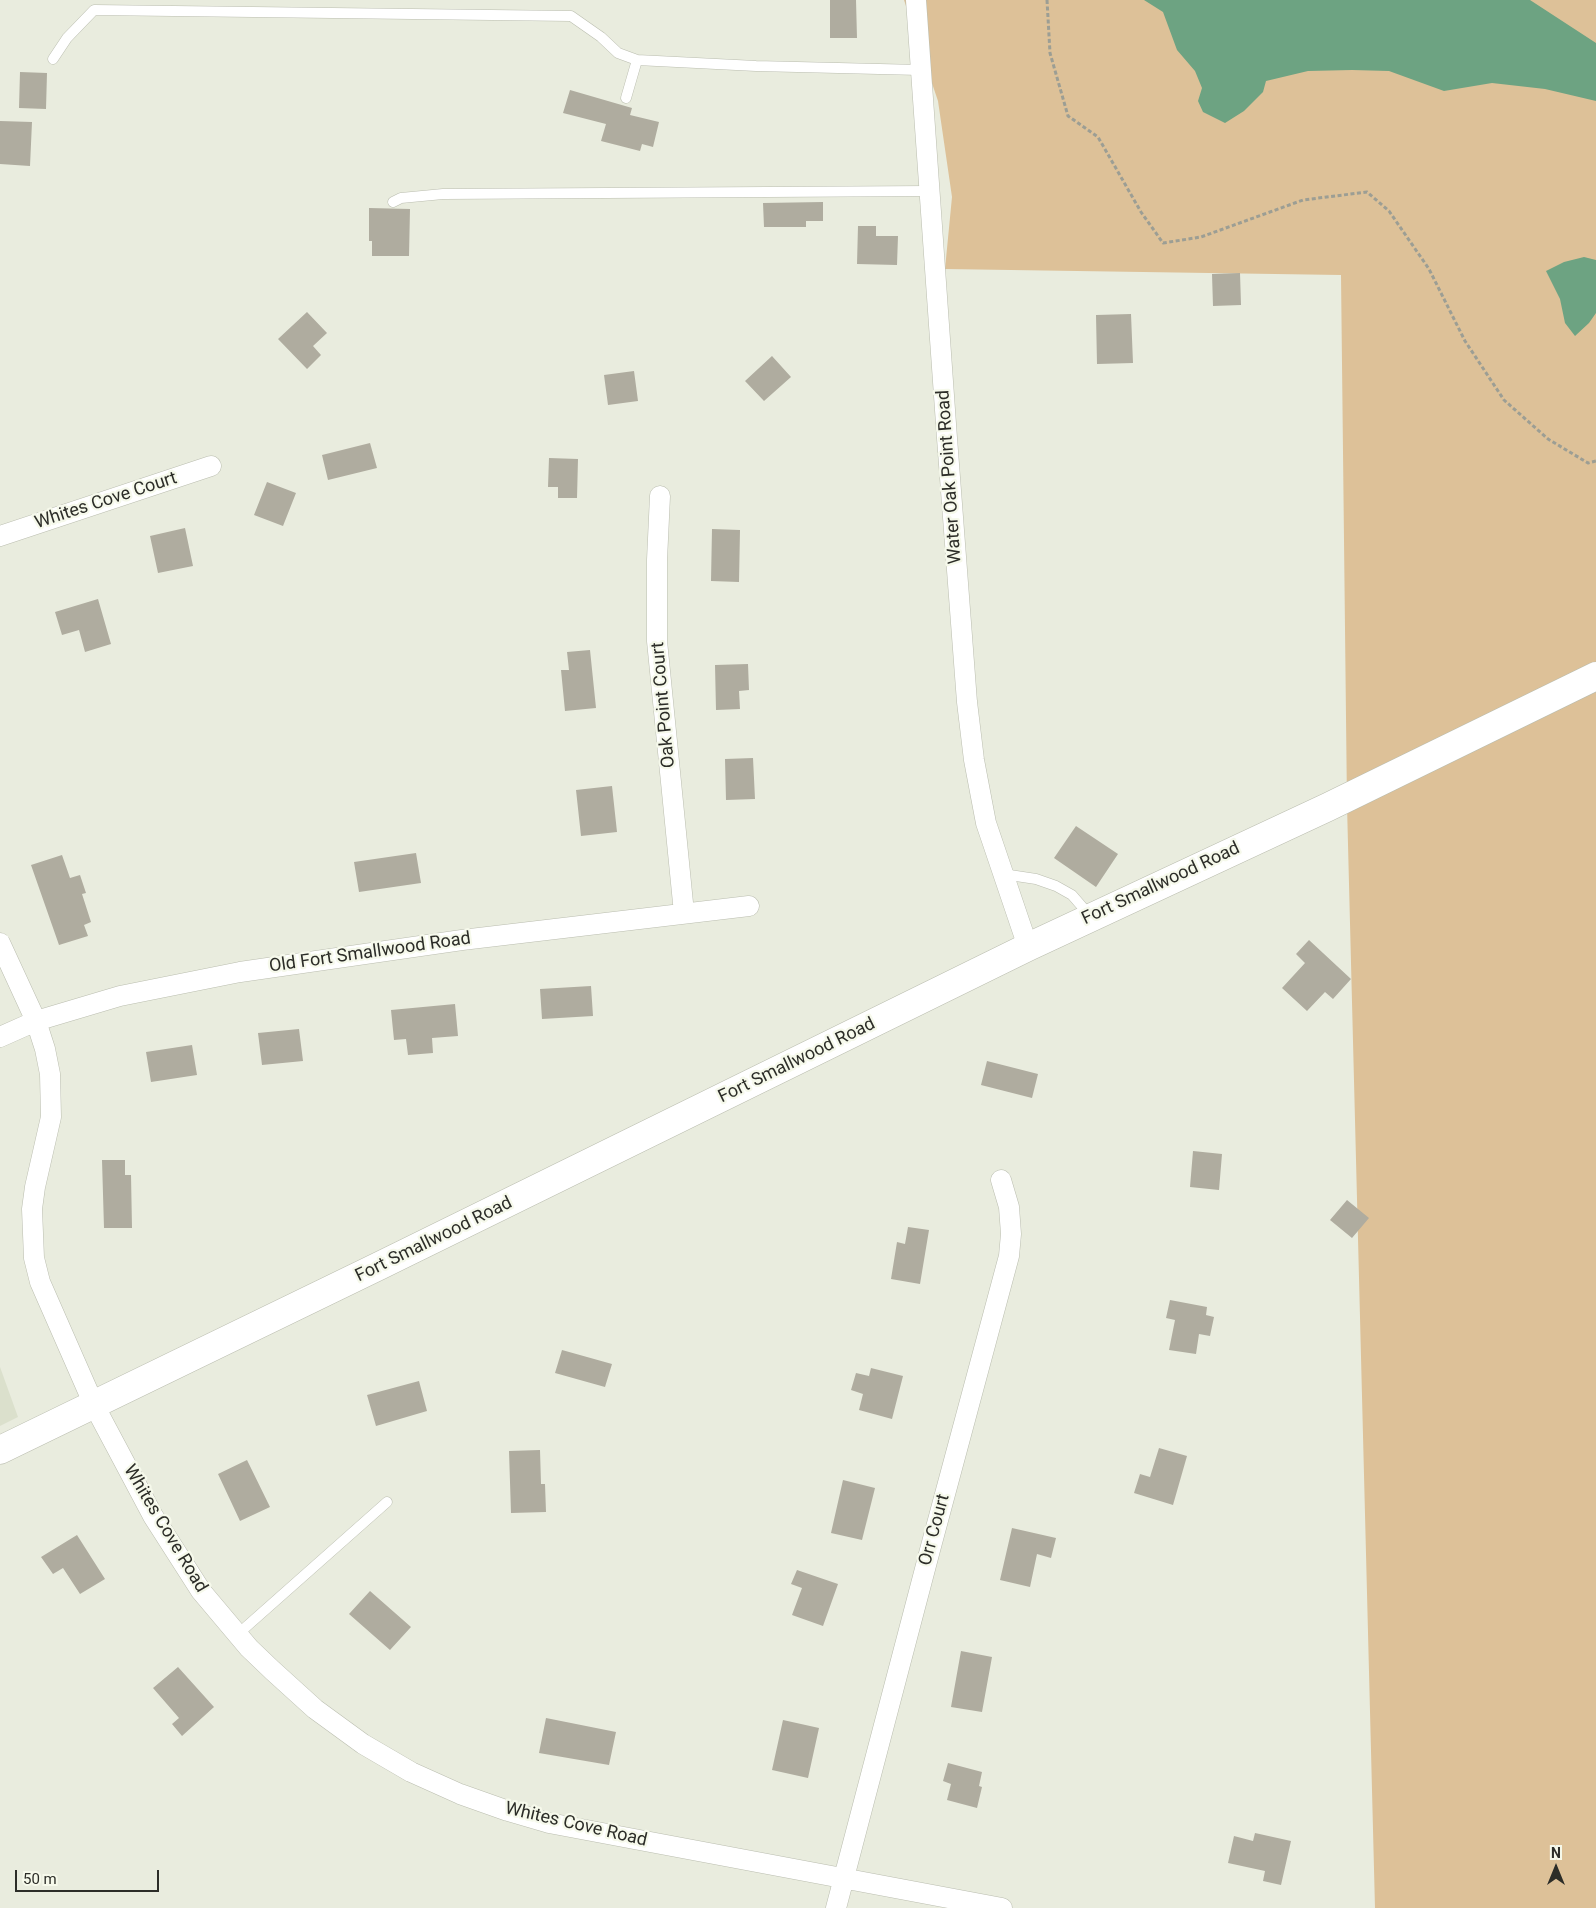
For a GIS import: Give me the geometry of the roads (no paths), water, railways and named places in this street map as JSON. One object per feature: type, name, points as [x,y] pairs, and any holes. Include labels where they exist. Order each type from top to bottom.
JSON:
[{"type":"main road","name":"Fort Smallwood Road","points":[[2,1445],[94,1405],[1028,947],[1328,806],[1596,676]]},
{"type":"street","name":"Water Oak Point Road","points":[[916,0],[969,721],[986,823],[1028,947]]},
{"type":"street","name":"Whites Cove Court","points":[[0,536],[212,466]]},
{"type":"street","name":"Oak Point Court","points":[[660,496],[657,560],[657,641],[684,913]]},
{"type":"street","name":"Old Fort Smallwood Road","points":[[0,1037],[36,1021],[120,996],[240,972],[452,941],[749,906]]},
{"type":"street","name":"Whites Cove Road","points":[[0,943],[36,1021],[45,1049],[50,1074],[51,1117],[35,1187],[32,1209],[34,1258],[40,1282],[94,1405],[153,1516],[200,1591],[272,1670],[315,1709],[355,1738],[411,1772],[460,1794],[508,1811],[549,1823],[844,1880],[1002,1908]]},
{"type":"street","name":"Orr Court","points":[[836,1908],[1009,1256],[1011,1234],[1009,1207],[1001,1180]]},
{"type":"lane","points":[[53,59],[68,38],[94,10],[571,16],[601,37],[618,53],[637,60],[756,66],[920,70]]},
{"type":"lane","points":[[626,98],[637,60]]},
{"type":"lane","points":[[393,202],[401,198],[443,194],[930,191]]},
{"type":"lane","points":[[1003,874],[1036,879],[1056,886],[1072,895],[1091,917]]},
{"type":"lane","points":[[238,1634],[387,1502]]}]
